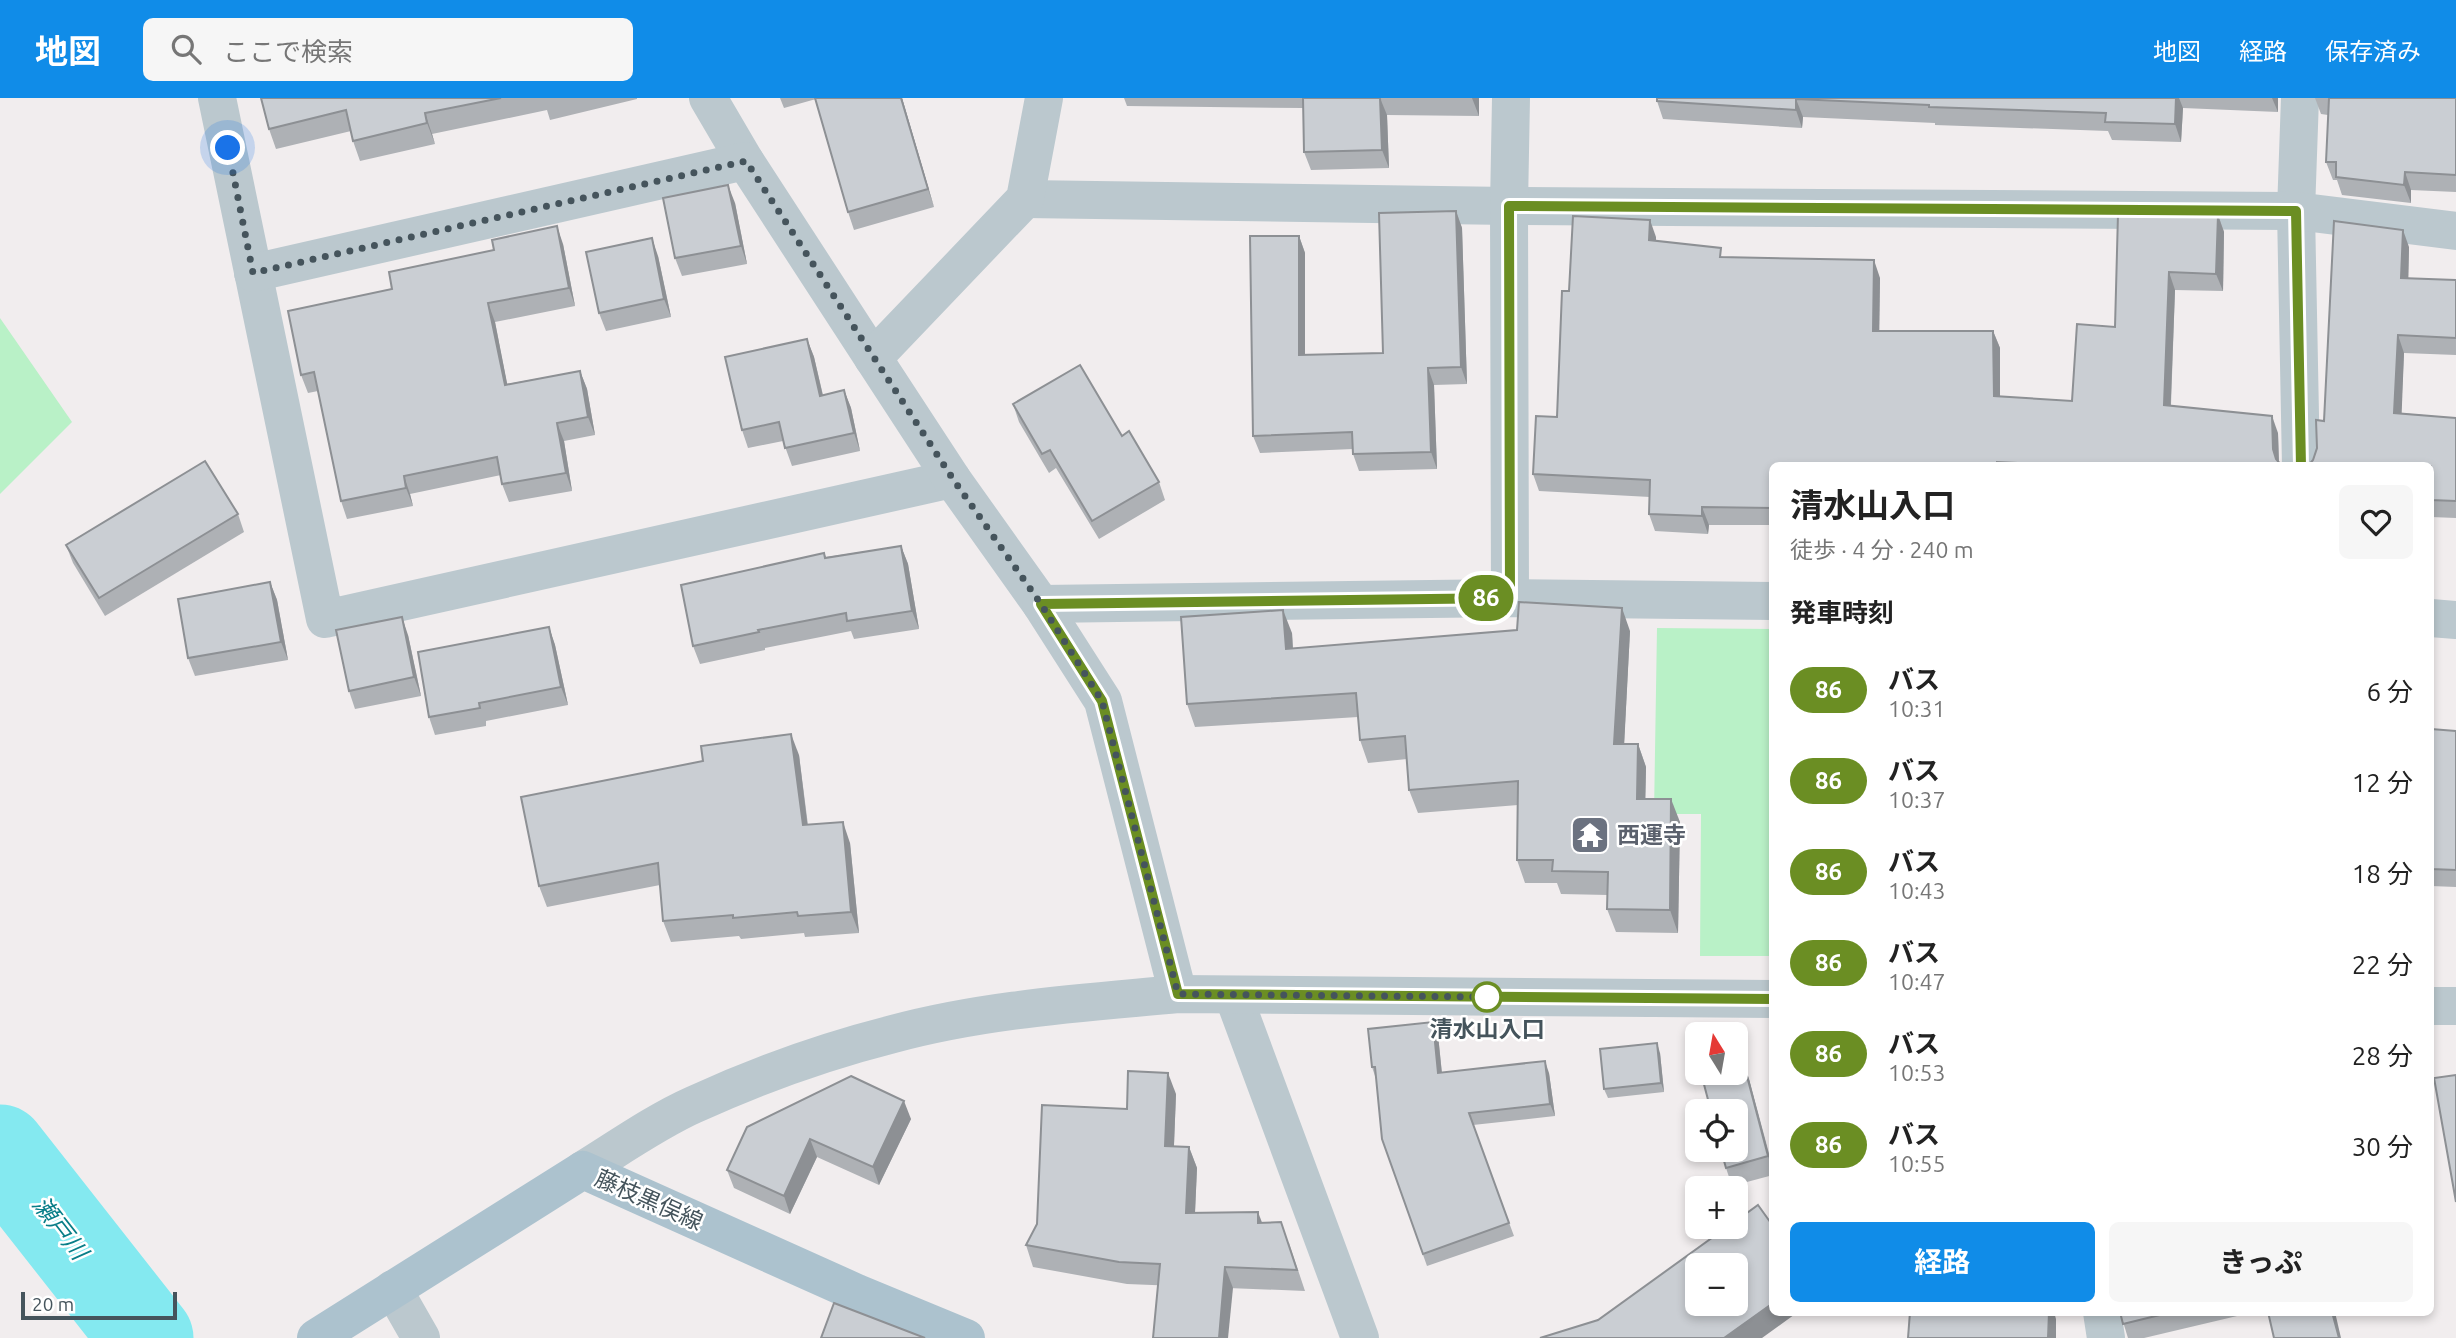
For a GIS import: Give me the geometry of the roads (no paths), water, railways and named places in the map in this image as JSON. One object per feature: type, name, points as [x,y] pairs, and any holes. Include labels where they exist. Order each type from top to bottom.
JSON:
[{"type":"main road","name":"藤枝黒俣線","points":[[316,1338],[583,1170],[857,1293],[965,1338]]},
{"type":"street","points":[[218,98],[325,619],[953,479]]},
{"type":"street","points":[[708,98],[873,358],[953,479],[1041,604],[1102,701],[1178,994]]},
{"type":"street","points":[[873,358],[1025,199],[1044,98]]},
{"type":"street","points":[[1510,598],[1511,98]]},
{"type":"street","points":[[2300,98],[2296,211],[2301,462]]},
{"type":"street","points":[[253,273],[746,161]]},
{"type":"street","points":[[1025,199],[1509,206],[2296,211],[2456,231]]},
{"type":"street","points":[[1041,604],[1510,598],[1769,601]]},
{"type":"street","points":[[2434,618],[2456,620]]},
{"type":"street","points":[[583,1170],[691,1105],[802,1062],[895,1033],[988,1015],[1084,1002],[1178,994],[1769,999]]},
{"type":"street","points":[[1233,995],[1360,1338]]},
{"type":"street","points":[[2434,1006],[2456,1006]]},
{"type":"street","points":[[393,1289],[421,1338]]},
{"type":"street","points":[[2103,1316],[2106,1338]]},
{"type":"waterway","name":"瀬戸川","points":[[0,1151],[147,1338]]},
{"type":"place","name":"西運寺","points":[[1590,835]]},
{"type":"place","name":"清水山入口","points":[[1487,997]]}]
